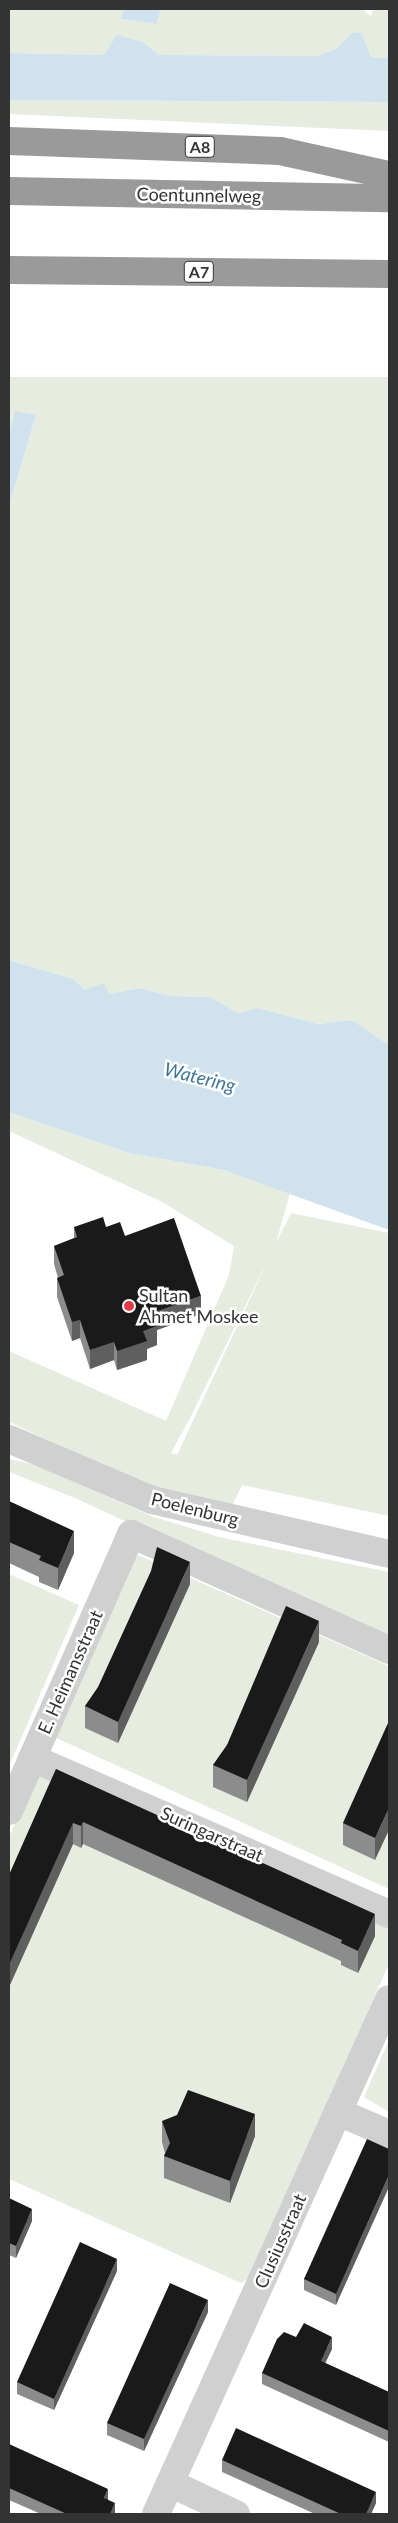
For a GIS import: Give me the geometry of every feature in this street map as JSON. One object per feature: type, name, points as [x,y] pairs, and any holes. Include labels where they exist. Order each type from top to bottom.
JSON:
[{"type":"highway","name":"A8","points":[[9,141],[280,151],[389,175]]},
{"type":"highway","name":"Coentunnelweg","points":[[9,191],[389,198]]},
{"type":"highway","name":"A7","points":[[9,270],[389,274]]},
{"type":"street","name":"Poelenburg","points":[[9,1439],[152,1500],[389,1554]]},
{"type":"street","name":"E. Heimansstraat","points":[[9,1811],[131,1534],[389,1650]]},
{"type":"street","name":"Suringarstraat","points":[[32,1758],[389,1914]]},
{"type":"street","name":"Clusiusstraat","points":[[156,2514],[389,1999]]},
{"type":"street","points":[[338,2112],[389,2134]]},
{"type":"street","points":[[170,2483],[236,2514]]},
{"type":"shaded area","points":[[9,9],[123,9],[121,19],[155,24],[161,9],[361,9],[371,16],[373,9],[389,9],[389,58],[371,57],[362,33],[353,32],[336,49],[317,56],[159,55],[143,42],[104,55],[9,53]]},
{"type":"shaded area","points":[[9,100],[389,102],[389,131],[9,114]]},
{"type":"shaded area","points":[[9,377],[389,377],[389,1045],[352,1020],[318,1024],[258,1008],[238,1013],[210,997],[171,996],[140,988],[109,994],[85,990],[73,979],[9,960],[9,506],[36,415],[15,411],[9,434]]},
{"type":"shaded area","points":[[9,1112],[129,1153],[224,1170],[290,1193],[276,1243],[291,1213],[389,1233],[389,1516],[242,1485],[233,1504],[224,1510],[138,1482],[9,1422],[9,1351],[166,1421],[229,1275],[234,1246],[162,1202],[9,1131]],"holes":[[[271,1254],[177,1455],[171,1453]]]},
{"type":"shaded area","points":[[9,1459],[36,1465],[151,1516],[219,1537],[389,1572],[389,1644],[75,1498],[9,1472]]},
{"type":"shaded area","points":[[136,1554],[389,1666],[389,1889],[54,1737]]},
{"type":"shaded area","points":[[9,1574],[79,1605],[9,1766]]},
{"type":"shaded area","points":[[37,1773],[389,1924],[389,1964],[249,2278],[241,2283],[9,2179],[9,1837]]},
{"type":"shaded area","points":[[389,2040],[389,2112],[364,2097]]},
{"type":"water","points":[[123,9],[161,9],[156,24],[121,19]]},
{"type":"water","points":[[353,32],[362,33],[371,57],[389,58],[389,102],[9,100],[9,53],[104,55],[117,35],[143,42],[159,55],[317,56],[336,49]]},
{"type":"water","points":[[15,411],[36,415],[9,506],[9,434]]},
{"type":"water","name":"Watering","points":[[9,960],[73,979],[85,990],[104,983],[109,994],[140,988],[171,996],[210,997],[238,1013],[258,1008],[318,1024],[352,1020],[389,1045],[389,1230],[224,1170],[129,1153],[9,1112]]},
{"type":"building","name":"Sultan Ahmet Moskee","points":[[103,1217],[106,1227],[120,1222],[125,1236],[174,1218],[201,1296],[152,1313],[157,1326],[143,1331],[147,1341],[117,1351],[114,1342],[90,1350],[80,1320],[72,1322],[57,1278],[64,1275],[54,1246],[77,1237],[74,1227]]},
{"type":"building","points":[[9,1501],[74,1531],[58,1568],[39,1560],[41,1556],[9,1542]]},
{"type":"building","points":[[157,1547],[190,1562],[118,1722],[85,1706],[98,1687],[151,1571]]},
{"type":"building","points":[[286,1606],[319,1621],[247,1780],[213,1765],[227,1745]]},
{"type":"building","points":[[389,1721],[389,1808],[375,1838],[343,1823]]},
{"type":"building","points":[[56,1769],[375,1914],[358,1951],[341,1943],[342,1940],[83,1822],[81,1826],[73,1823],[9,1965],[9,1875]]},
{"type":"building","points":[[188,2090],[255,2114],[230,2181],[164,2156],[170,2143],[162,2121],[177,2115]]},
{"type":"building","points":[[367,2139],[389,2149],[389,2175],[336,2294],[304,2279]]},
{"type":"building","points":[[9,2198],[32,2209],[16,2246],[9,2243]]},
{"type":"building","points":[[80,2242],[117,2259],[54,2399],[17,2382]]},
{"type":"building","points":[[170,2283],[208,2300],[144,2439],[107,2423]]},
{"type":"building","points":[[304,2323],[332,2337],[321,2361],[389,2392],[389,2431],[262,2373],[277,2339],[284,2332],[296,2337]]},
{"type":"building","points":[[236,2428],[376,2492],[366,2514],[341,2514],[222,2460]]},
{"type":"building","points":[[9,2444],[108,2489],[104,2498],[115,2503],[110,2514],[67,2514],[9,2488]]},
{"type":"place","name":"Sultan Ahmet Moskee","points":[[129,1306]]}]
